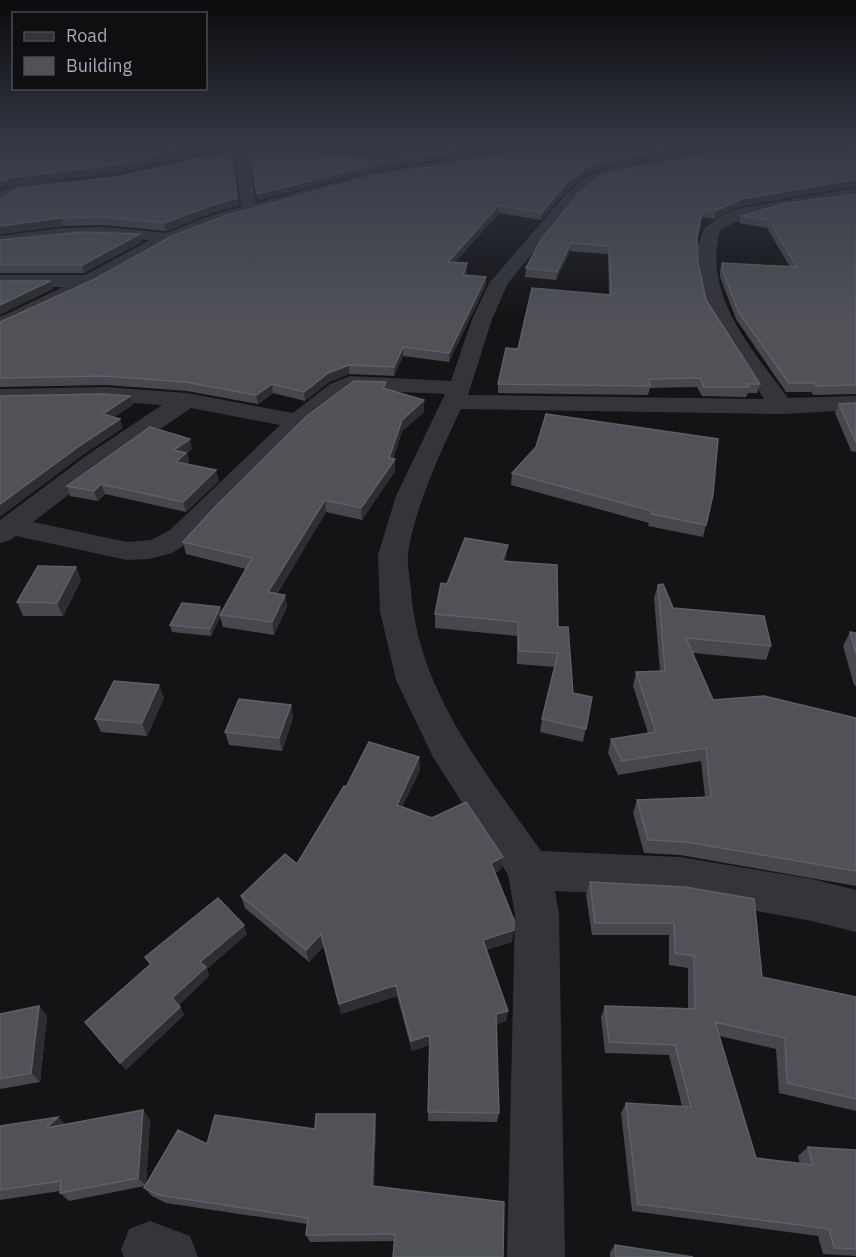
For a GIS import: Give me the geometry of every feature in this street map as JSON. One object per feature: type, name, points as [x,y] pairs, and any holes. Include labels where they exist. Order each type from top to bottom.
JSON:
[{"type":"street","points":[[248,204],[249,209]]},
{"type":"street","points":[[0,325],[89,281],[167,238],[204,223],[269,204]]},
{"type":"street","points":[[536,1257],[537,915],[530,870],[446,746],[414,680],[396,611],[393,555],[410,496],[436,433],[458,395],[482,319],[499,282],[565,204]]},
{"type":"street","points":[[782,407],[745,355],[716,308],[708,271],[707,246],[712,229],[727,219],[747,211],[791,204]]},
{"type":"street","points":[[0,241],[95,231],[133,232],[167,238]]},
{"type":"street","points":[[0,281],[89,281]]},
{"type":"street","points":[[5,530],[127,551],[147,551],[167,546],[180,536],[297,421],[338,389],[350,383],[458,395],[623,407],[782,407],[856,403]]},
{"type":"street","points":[[0,396],[106,394],[187,400],[297,421]]},
{"type":"street","points":[[5,530],[112,448],[187,400]]},
{"type":"street","points":[[530,870],[680,877],[812,900],[856,912]]},
{"type":"building","points":[[0,204],[218,204],[164,223],[103,217],[61,218],[0,226]]},
{"type":"building","points":[[269,204],[549,204],[541,213],[499,205],[448,262],[467,263],[463,275],[486,277],[449,353],[403,347],[394,367],[349,365],[328,373],[304,392],[272,384],[256,395],[185,382],[104,376],[0,378],[0,322],[95,279],[172,236],[227,215]]},
{"type":"building","points":[[570,204],[732,204],[715,211],[703,209],[697,238],[698,262],[706,300],[760,384],[747,384],[749,387],[704,387],[700,378],[649,379],[650,386],[498,384],[506,348],[518,349],[532,288],[611,295],[609,246],[571,243],[557,272],[526,268],[541,240]]},
{"type":"building","points":[[785,204],[856,204],[856,385],[817,386],[814,383],[789,383],[738,311],[722,269],[722,263],[797,267],[769,220],[741,216]]},
{"type":"building","points":[[82,232],[140,234],[82,265],[0,265],[0,240]]},
{"type":"building","points":[[0,281],[50,281],[0,305]]},
{"type":"building","points":[[354,381],[386,382],[383,388],[424,400],[402,420],[389,458],[395,459],[361,508],[325,500],[268,592],[285,595],[272,622],[220,615],[252,558],[183,542],[307,416]]},
{"type":"building","points":[[103,394],[130,396],[103,414],[120,419],[0,504],[0,396]]},
{"type":"building","points":[[856,403],[856,442],[839,404]]},
{"type":"building","points":[[546,414],[718,439],[713,495],[706,525],[651,514],[652,511],[512,473],[536,447]]},
{"type":"building","points":[[150,427],[190,439],[174,450],[186,453],[176,462],[216,470],[183,502],[101,484],[94,491],[67,486]]},
{"type":"building","points":[[465,538],[508,545],[502,561],[557,565],[558,627],[568,627],[573,693],[592,697],[586,729],[542,719],[558,653],[519,651],[518,622],[435,614],[441,583],[447,584]]},
{"type":"building","points":[[38,566],[76,567],[57,603],[17,602]]},
{"type":"building","points":[[663,584],[673,608],[764,616],[771,646],[686,638],[713,700],[764,696],[856,718],[856,871],[686,842],[648,840],[637,800],[711,797],[706,748],[622,761],[611,739],[656,732],[636,672],[665,671],[658,585]]},
{"type":"building","points":[[182,603],[220,607],[210,629],[170,625]]},
{"type":"building","points":[[850,632],[856,633],[856,654]]},
{"type":"building","points":[[114,681],[159,685],[142,723],[95,719]]},
{"type":"building","points":[[239,699],[291,705],[279,738],[225,732]]},
{"type":"building","points":[[369,742],[419,757],[397,805],[432,818],[466,802],[503,857],[491,863],[514,920],[514,930],[483,940],[508,1011],[496,1014],[499,1113],[428,1112],[430,1035],[411,1041],[396,985],[339,1004],[321,934],[306,950],[241,896],[285,854],[297,864],[344,786],[346,787]]},
{"type":"building","points":[[590,882],[685,887],[754,899],[762,977],[856,997],[856,1099],[787,1083],[785,1038],[715,1022],[756,1158],[813,1165],[808,1147],[856,1150],[856,1249],[834,1248],[829,1229],[638,1204],[626,1103],[691,1107],[675,1045],[609,1042],[605,1006],[695,1009],[694,956],[675,953],[674,923],[595,923]]},
{"type":"building","points":[[218,898],[244,925],[200,962],[206,967],[172,998],[180,1007],[120,1063],[85,1022],[151,964],[145,957]]},
{"type":"building","points":[[39,1006],[31,1073],[0,1079],[0,1014]]},
{"type":"building","points":[[143,1110],[138,1178],[60,1193],[61,1181],[0,1190],[0,1126],[58,1117],[46,1128]]},
{"type":"building","points":[[316,1114],[375,1114],[372,1186],[504,1202],[503,1257],[393,1257],[395,1234],[306,1235],[308,1218],[159,1195],[144,1188],[178,1130],[207,1144],[215,1115],[315,1129]]},
{"type":"building","points":[[615,1245],[693,1257],[616,1257]]}]
